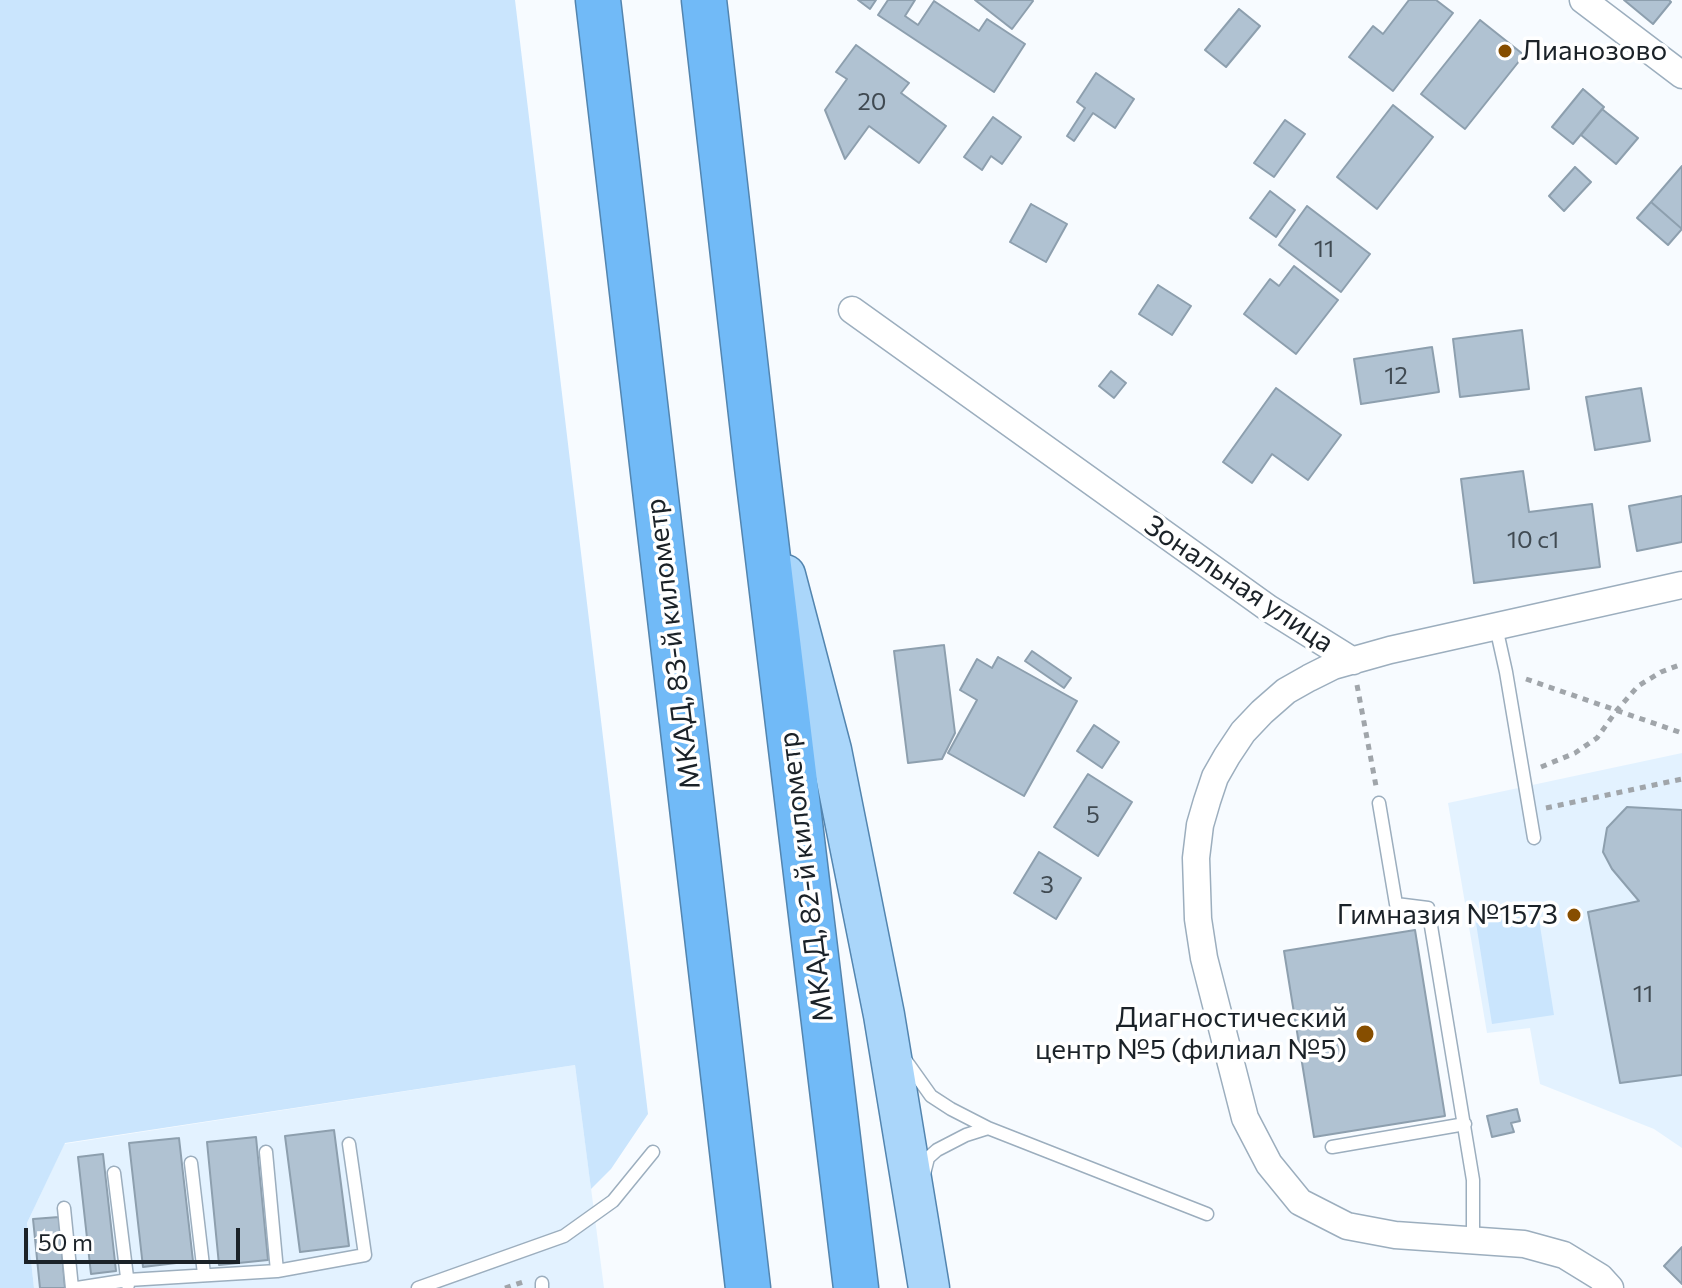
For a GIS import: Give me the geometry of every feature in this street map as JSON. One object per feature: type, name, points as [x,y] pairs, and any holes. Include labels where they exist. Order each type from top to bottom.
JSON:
[{"type":"highway","name":"МКАД, 83-й километр","points":[[598,0],[748,1288]]},
{"type":"highway","points":[[704,0],[757,467]]},
{"type":"highway","name":"МКАД, 82-й километр","points":[[757,467],[856,1288]]},
{"type":"highway","points":[[700,882],[718,1288]]},
{"type":"main road","points":[[757,467],[831,750],[884,1015],[929,1288]]},
{"type":"street","points":[[1583,0],[1682,75]]},
{"type":"street","name":"Зональная улица","points":[[852,310],[1268,608],[1353,661],[1682,585]]},
{"type":"street","points":[[1353,661],[1333,666],[1286,691],[1243,732],[1215,777],[1200,825],[1196,858],[1198,919],[1204,958],[1245,1118],[1269,1164],[1300,1202],[1347,1226],[1395,1235],[1524,1244],[1564,1255],[1600,1277],[1610,1288]]},
{"type":"lane","points":[[718,135],[723,45]]},
{"type":"lane","points":[[1496,627],[1534,838]]},
{"type":"lane","points":[[1379,803],[1396,904],[1428,908],[1473,1180],[1473,1239]]},
{"type":"lane","points":[[884,1015],[905,1059],[931,1096],[951,1109],[988,1128],[1207,1214]]},
{"type":"lane","points":[[1332,1147],[1465,1124]]},
{"type":"lane","points":[[919,1224],[921,1183],[928,1158],[966,1135],[988,1128]]},
{"type":"lane","points":[[64,1208],[74,1288],[204,1274],[277,1271],[365,1255],[349,1144]]},
{"type":"lane","points":[[266,1152],[277,1271]]},
{"type":"lane","points":[[418,1288],[564,1236],[613,1201],[653,1152]]},
{"type":"lane","points":[[191,1163],[204,1274]]},
{"type":"lane","points":[[114,1173],[128,1284]]},
{"type":"path","points":[[1353,661],[1379,803]]},
{"type":"path","points":[[1522,773],[1575,753],[1597,738],[1638,686],[1682,664]]},
{"type":"path","points":[[1506,672],[1682,733]]},
{"type":"path","points":[[1530,812],[1682,779]]},
{"type":"shaded area","points":[[0,0],[515,0],[648,1114],[611,1169],[591,1189],[575,1065],[65,1143],[27,1223],[34,1288],[0,1288]]},
{"type":"shaded area","name":"Гимназия №1573","points":[[1682,753],[1682,1148],[1654,1129],[1540,1084],[1530,1028],[1487,1033],[1448,803]]},
{"type":"shaded area","points":[[1538,913],[1554,1015],[1492,1024],[1476,923]]},
{"type":"shaded area","points":[[575,1065],[604,1288],[34,1288],[27,1223],[64,1144]]},
{"type":"building","points":[[858,0],[876,0],[870,9]]},
{"type":"building","points":[[888,0],[915,0],[905,16],[918,25],[934,1],[979,31],[987,19],[1025,44],[994,92],[878,15]]},
{"type":"building","points":[[975,0],[1032,0],[1033,1],[1012,29]]},
{"type":"building","points":[[1409,0],[1436,0],[1453,13],[1393,91],[1349,57],[1373,26],[1383,34]]},
{"type":"building","points":[[1624,0],[1669,0],[1671,2],[1653,24]]},
{"type":"building","points":[[1239,9],[1260,26],[1226,67],[1205,50]]},
{"type":"building","points":[[1480,20],[1524,55],[1465,129],[1421,94]]},
{"type":"building","points":[[856,45],[909,83],[901,93],[946,126],[919,163],[869,126],[845,159],[825,110],[847,79],[836,72]]},
{"type":"building","points":[[1096,73],[1134,99],[1115,128],[1093,113],[1074,141],[1067,136],[1085,108],[1077,102]]},
{"type":"building","points":[[1583,89],[1604,107],[1573,144],[1552,127]]},
{"type":"building","points":[[1393,105],[1433,137],[1377,209],[1337,177]]},
{"type":"building","points":[[1602,109],[1638,138],[1616,164],[1581,135]]},
{"type":"building","points":[[993,117],[1021,137],[1002,164],[991,156],[982,170],[964,157]]},
{"type":"building","points":[[1285,120],[1305,134],[1274,177],[1254,163]]},
{"type":"building","points":[[1682,166],[1682,229],[1651,202]]},
{"type":"building","points":[[1575,167],[1591,182],[1564,211],[1549,196]]},
{"type":"building","points":[[1270,191],[1295,210],[1276,237],[1250,218]]},
{"type":"building","points":[[1651,202],[1682,229],[1668,245],[1637,218]]},
{"type":"building","points":[[1031,204],[1067,224],[1046,262],[1010,242]]},
{"type":"building","points":[[1307,206],[1370,254],[1341,292],[1279,245]]},
{"type":"building","points":[[1294,266],[1338,300],[1296,354],[1244,314],[1270,279],[1279,286]]},
{"type":"building","points":[[1158,285],[1191,306],[1172,335],[1139,314]]},
{"type":"building","points":[[1522,330],[1529,389],[1460,397],[1453,339]]},
{"type":"building","points":[[1432,347],[1439,392],[1361,404],[1354,359]]},
{"type":"building","points":[[1111,371],[1126,383],[1114,398],[1099,386]]},
{"type":"building","points":[[1276,388],[1341,435],[1308,480],[1272,454],[1252,483],[1223,462]]},
{"type":"building","points":[[1641,388],[1650,441],[1595,450],[1586,397]]},
{"type":"building","points":[[1523,471],[1529,512],[1592,504],[1600,567],[1474,583],[1461,479]]},
{"type":"building","points":[[1682,496],[1682,542],[1637,551],[1629,506]]},
{"type":"building","points":[[944,645],[955,733],[942,759],[908,763],[894,651]]},
{"type":"building","points":[[1032,651],[1071,678],[1064,688],[1025,661]]},
{"type":"building","points":[[998,657],[1077,701],[1024,796],[948,753],[977,700],[960,690],[977,659],[992,668]]},
{"type":"building","points":[[1094,725],[1119,742],[1102,768],[1077,751]]},
{"type":"building","points":[[1088,774],[1132,802],[1098,856],[1054,827]]},
{"type":"building","points":[[1627,807],[1682,810],[1682,1075],[1620,1083],[1588,912],[1639,901],[1612,869],[1603,852],[1607,828]]},
{"type":"building","points":[[1039,852],[1081,878],[1056,919],[1014,893]]},
{"type":"building","name":"Диагностический центр №5 (филиал №5)","points":[[1415,930],[1445,1116],[1314,1137],[1284,951]]},
{"type":"building","points":[[1517,1109],[1520,1121],[1511,1123],[1514,1132],[1492,1137],[1487,1116]]},
{"type":"building","points":[[334,1130],[349,1246],[300,1252],[285,1136]]},
{"type":"building","points":[[256,1137],[268,1260],[219,1265],[207,1142]]},
{"type":"building","points":[[179,1138],[193,1261],[143,1267],[129,1143]]},
{"type":"building","points":[[103,1154],[116,1271],[91,1274],[78,1157]]},
{"type":"building","points":[[59,1217],[65,1288],[40,1288],[33,1219]]},
{"type":"building","points":[[1682,1247],[1682,1284],[1664,1266]]},
{"type":"place","name":"Лианозово","points":[[1505,51]]},
{"type":"place","name":"Гимназия №1573","points":[[1574,915]]},
{"type":"place","name":"Диагностический центр №5 (филиал №5)","points":[[1365,1034]]}]
